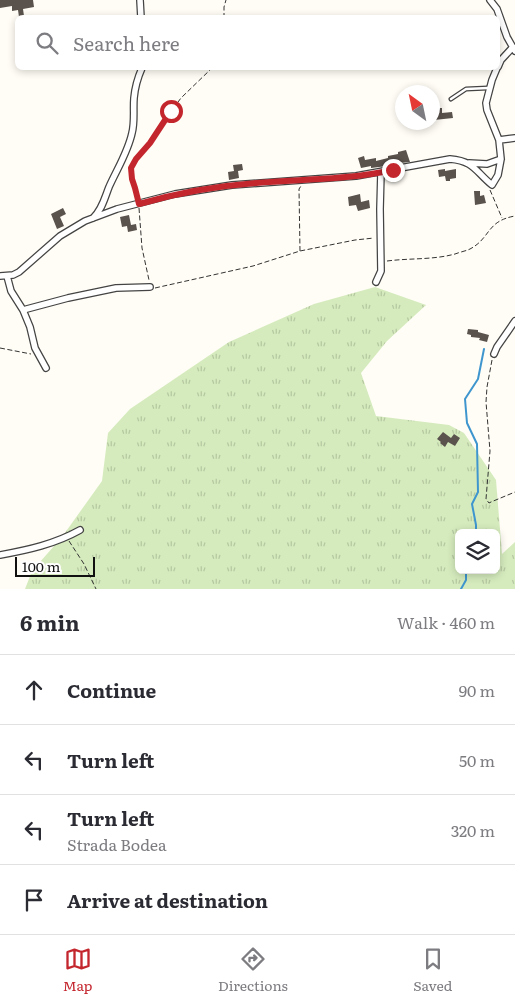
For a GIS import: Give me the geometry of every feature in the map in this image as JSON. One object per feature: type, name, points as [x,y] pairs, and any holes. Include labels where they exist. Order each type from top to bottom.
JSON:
[{"type":"street","points":[[140,0],[141,15]]},
{"type":"street","points":[[490,0],[499,15]]},
{"type":"street","points":[[500,17],[507,37],[514,49],[500,62]]},
{"type":"street","points":[[93,218],[97,215],[102,205],[129,145],[133,132],[134,99],[141,70]]},
{"type":"street","points":[[469,163],[492,184],[498,175],[501,160],[500,140],[487,110],[486,103],[496,70]]},
{"type":"street","points":[[500,140],[515,138]]},
{"type":"street","points":[[0,276],[19,272],[60,236],[93,218],[117,209],[175,194],[208,188],[256,183],[347,177],[442,160],[460,160],[469,163],[487,164],[501,160]]},
{"type":"street","points":[[376,282],[381,271],[381,172]]},
{"type":"street","points":[[7,276],[11,291],[23,310],[39,355],[46,368]]},
{"type":"street","points":[[23,310],[116,288],[150,287]]},
{"type":"street","points":[[494,354],[515,321]]},
{"type":"street","points":[[0,555],[39,548],[80,530]]},
{"type":"lane","points":[[451,99],[466,89],[490,88]]},
{"type":"path","points":[[224,15],[226,0]]},
{"type":"path","points":[[210,70],[181,98],[131,168],[139,204],[142,248],[150,287],[155,289],[231,272],[300,251],[381,237]]},
{"type":"path","points":[[300,251],[300,189],[302,180]]},
{"type":"path","points":[[492,184],[490,191],[503,219]]},
{"type":"path","points":[[381,262],[443,257],[469,250],[477,244],[495,223],[515,216]]},
{"type":"path","points":[[0,348],[39,355]]},
{"type":"path","points":[[494,354],[486,394],[490,451],[486,499],[489,503],[515,492]]},
{"type":"path","points":[[65,537],[84,564],[96,589]]},
{"type":"green space","points":[[375,287],[426,305],[387,341],[361,373],[376,416],[449,425],[464,433],[496,480],[500,529],[455,529],[455,574],[500,574],[500,529],[502,554],[515,542],[515,589],[25,589],[32,571],[62,537],[102,481],[108,433],[130,409],[229,342],[314,304]]},
{"type":"building","points":[[0,0],[33,0],[34,7],[23,9],[24,15],[19,15],[18,10],[12,11],[12,6],[0,8]]},
{"type":"building","points":[[440,108],[442,108],[442,113],[452,112],[453,118],[440,119]]},
{"type":"building","points":[[406,150],[410,162],[400,163],[399,160],[386,162],[387,166],[361,168],[358,158],[364,156],[365,160],[376,158],[376,161]]},
{"type":"building","points":[[242,164],[243,170],[238,171],[239,178],[229,180],[228,172],[234,171],[233,165]]},
{"type":"building","points":[[445,169],[445,171],[456,169],[456,178],[446,181],[445,176],[439,177],[438,170]]},
{"type":"building","points":[[474,191],[480,191],[480,196],[484,195],[486,203],[475,205]]},
{"type":"building","points":[[360,194],[361,202],[369,200],[370,208],[358,211],[356,205],[349,206],[348,197]]},
{"type":"building","points":[[63,208],[66,214],[60,217],[64,226],[57,229],[51,214]]},
{"type":"building","points":[[129,215],[131,225],[136,224],[137,230],[128,232],[127,226],[122,227],[120,217]]},
{"type":"building","points":[[468,329],[478,330],[478,332],[489,335],[487,342],[479,340],[480,338],[471,337],[471,335],[467,334]]},
{"type":"building","points":[[443,432],[451,438],[454,434],[460,438],[455,446],[448,442],[445,447],[440,443],[437,439]]},
{"type":"waterway","points":[[476,529],[472,504],[478,492],[477,444],[467,423],[465,399],[478,379],[484,349]]},
{"type":"waterway","points":[[461,589],[466,580],[466,574]]},
{"type":"route","points":[[171,111],[131,168],[139,204],[175,194],[208,188],[338,178],[393,170]]}]
